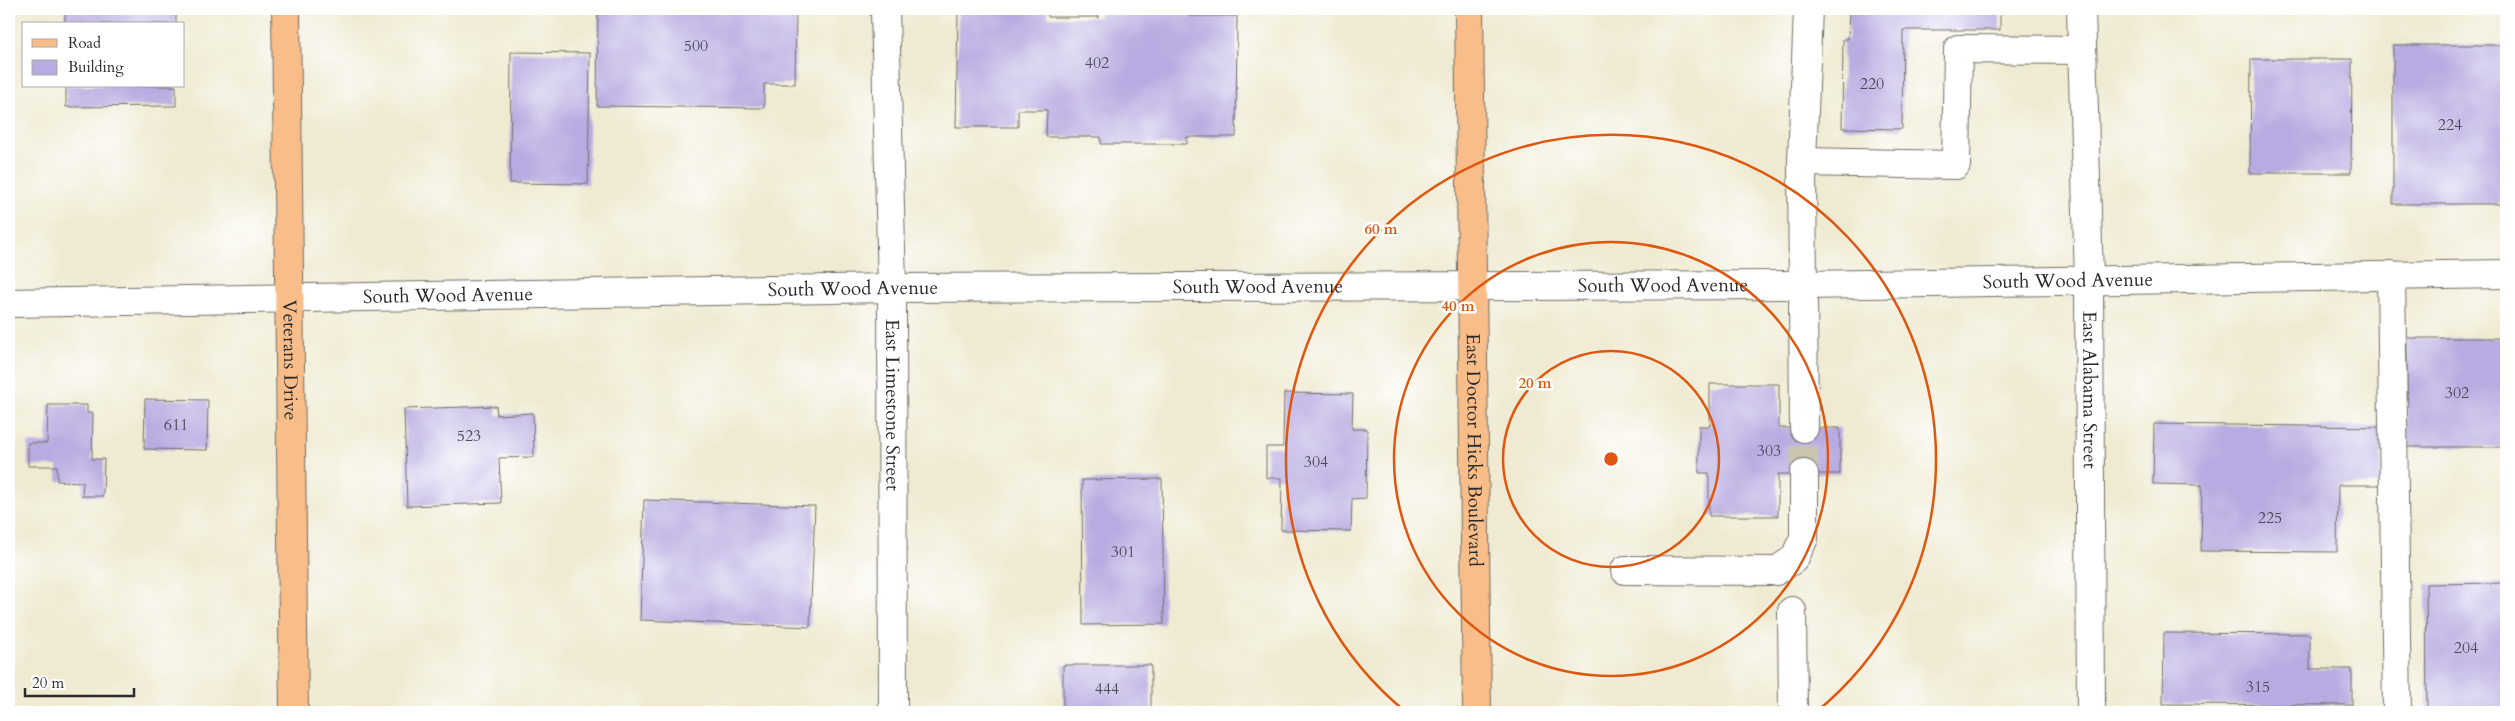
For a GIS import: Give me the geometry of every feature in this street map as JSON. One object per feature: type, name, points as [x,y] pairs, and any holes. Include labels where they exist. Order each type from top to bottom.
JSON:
[{"type":"main road","name":"Veterans Drive","points":[[286,9],[294,712]]},
{"type":"main road","name":"East Doctor Hicks Boulevard","points":[[1470,9],[1477,712]]},
{"type":"street","name":"East Limestone Street","points":[[886,9],[892,288],[893,712]]},
{"type":"street","points":[[1804,428],[1802,162],[1808,9]]},
{"type":"street","name":"East Alabama Street","points":[[2081,9],[2089,279],[2091,712]]},
{"type":"street","points":[[1802,162],[1956,165],[1958,49],[2082,50]]},
{"type":"street","name":"South Wood Avenue","points":[[9,303],[892,288],[1803,285],[2089,279],[2506,274]]},
{"type":"street","points":[[2391,275],[2397,712]]},
{"type":"street","points":[[1626,570],[1776,571],[1794,559],[1804,538],[1804,474]]},
{"type":"street","points":[[1792,610],[1794,712]]},
{"type":"building","points":[[65,9],[176,9],[176,22],[65,22]]},
{"type":"building","points":[[598,9],[796,9],[795,84],[764,84],[764,108],[597,106]]},
{"type":"building","points":[[958,9],[1048,9],[1048,17],[1099,17],[1099,9],[1188,9],[1188,16],[1237,16],[1236,137],[1187,137],[1187,144],[1101,144],[1101,137],[1046,137],[1047,110],[1018,110],[1018,127],[956,127]]},
{"type":"building","points":[[1849,9],[2000,9],[2000,30],[1903,30],[1902,129],[1842,128],[1843,39],[1848,39]]},
{"type":"building","points":[[2393,45],[2506,45],[2506,204],[2393,204]]},
{"type":"building","points":[[511,52],[590,53],[588,184],[510,183]]},
{"type":"building","points":[[2251,59],[2352,59],[2351,173],[2250,173]]},
{"type":"building","points":[[66,88],[176,88],[176,106],[66,107]]},
{"type":"building","points":[[2407,338],[2506,338],[2506,447],[2407,447]]},
{"type":"building","points":[[1710,384],[1779,384],[1779,428],[1840,428],[1840,474],[1778,474],[1778,516],[1709,516],[1709,473],[1699,473],[1699,426],[1710,426]]},
{"type":"building","points":[[1284,393],[1353,394],[1352,429],[1367,429],[1366,498],[1352,499],[1351,531],[1281,530],[1282,478],[1266,478],[1266,447],[1283,447]]},
{"type":"building","points":[[145,399],[208,400],[207,450],[144,449]]},
{"type":"building","points":[[48,405],[87,405],[87,413],[93,413],[92,459],[104,459],[103,496],[82,496],[83,482],[57,481],[57,466],[28,466],[28,443],[47,443]]},
{"type":"building","points":[[496,406],[497,415],[533,413],[534,457],[499,458],[501,503],[407,506],[404,409]]},
{"type":"building","points":[[2154,424],[2382,427],[2381,485],[2338,485],[2337,552],[2201,551],[2202,485],[2153,484]]},
{"type":"building","points":[[1162,479],[1164,624],[1083,625],[1082,480]]},
{"type":"building","points":[[644,500],[815,506],[810,627],[640,620]]},
{"type":"building","points":[[2506,583],[2506,712],[2427,712],[2426,584]]},
{"type":"building","points":[[2164,633],[2310,634],[2310,669],[2352,669],[2352,705],[2163,704]]},
{"type":"building","points":[[1063,665],[1151,665],[1151,712],[1063,712]]},
{"type":"tunnel","points":[[1804,428],[1804,474]]}]
